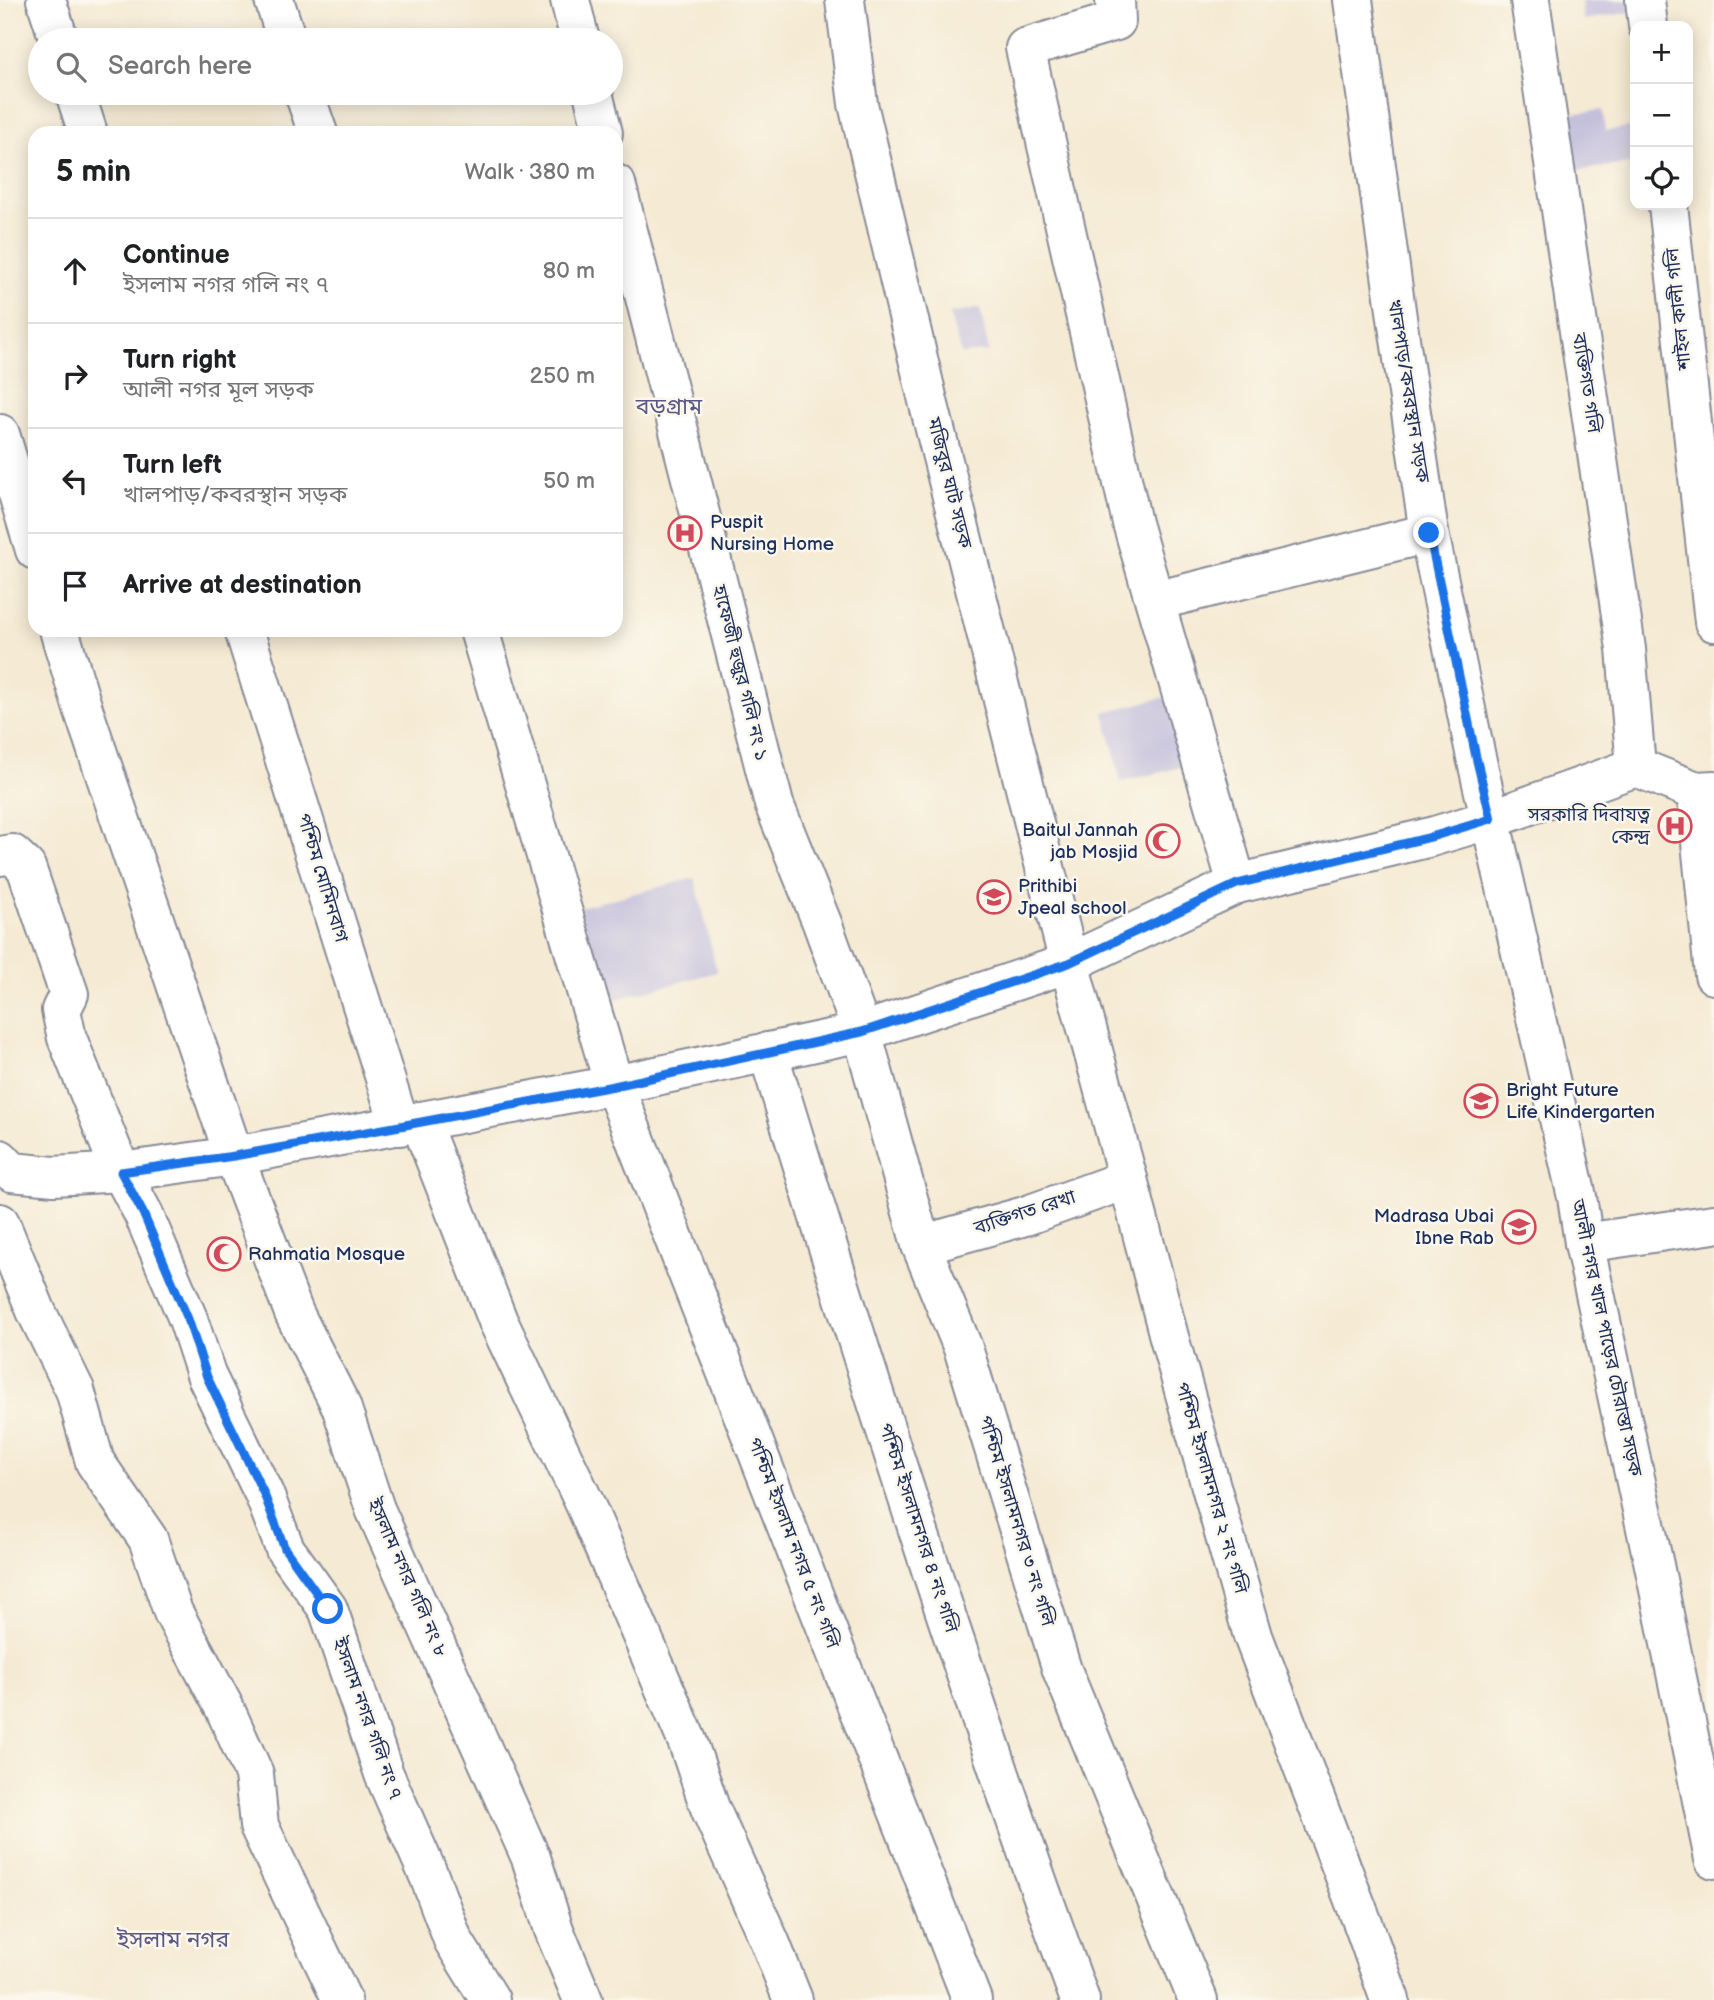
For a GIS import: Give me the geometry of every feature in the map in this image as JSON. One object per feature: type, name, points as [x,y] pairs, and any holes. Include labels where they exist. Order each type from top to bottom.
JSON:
[{"type":"street","points":[[46,0],[55,28]]},
{"type":"street","points":[[274,0],[283,28]]},
{"type":"street","points":[[570,0],[577,28]]},
{"type":"street","name":"মজিবুর ঘাট সড়ক","points":[[845,0],[858,104],[929,405],[1069,963]]},
{"type":"street","points":[[1115,0],[1116,21],[1025,48],[1132,523],[1237,884]]},
{"type":"street","name":"খালপাড়/কবরস্থান সড়ক","points":[[1353,0],[1429,533],[1491,819]]},
{"type":"street","name":"ব্যক্তিগত গলি","points":[[1530,0],[1626,649],[1636,767]]},
{"type":"street","points":[[1645,0],[1647,21]]},
{"type":"street","points":[[79,105],[86,126]]},
{"type":"street","points":[[308,105],[316,126]]},
{"type":"street","points":[[596,105],[601,126]]},
{"type":"street","name":"শাইল কালী গলি","points":[[1669,210],[1714,622]]},
{"type":"street","name":"হাফেজী হুজুর গলি নং ১","points":[[623,211],[774,804],[862,1032]]},
{"type":"street","points":[[0,434],[28,527]]},
{"type":"street","points":[[1155,601],[1429,533]]},
{"type":"street","name":"ইসলাম নগর গলি নং ৮","points":[[61,637],[87,722],[234,1156],[294,1313],[341,1406],[375,1509],[531,1858],[554,1930],[583,2000]]},
{"type":"street","name":"পশ্চিম মোমিনবাগ","points":[[246,637],[410,1124],[498,1321],[585,1504],[688,1743],[710,1808],[793,2000]]},
{"type":"street","points":[[481,637],[614,1086]]},
{"type":"street","points":[[0,1159],[12,1172],[54,1176],[121,1172],[234,1156],[614,1086],[862,1032],[1069,963],[1237,884],[1431,837],[1491,819],[1636,767],[1705,790],[1714,975]]},
{"type":"street","name":"আলী নগর খাল পাড়ের চৌরাস্তা সড়ক","points":[[1491,819],[1577,1197],[1584,1243],[1714,1859]]},
{"type":"street","points":[[0,856],[12,854],[26,867],[69,994],[61,1010],[68,1038],[121,1172]]},
{"type":"street","name":"পশ্চিম ইসলামনগর ২ নং গলি","points":[[1069,963],[1253,1636],[1390,2000]]},
{"type":"street","name":"পশ্চিম ইসলামনগর ৩ নং গলি","points":[[862,1032],[921,1245],[964,1348],[1062,1670],[1198,2000]]},
{"type":"street","name":"পশ্চিম ইসলামনগর ৪ নং গলি","points":[[768,1052],[838,1281],[1002,1785],[1080,2000]]},
{"type":"street","name":"পশ্চিম ইসলাম নগর ৫ নং গলি","points":[[614,1086],[972,2000]]},
{"type":"street","name":"ইসলাম নগর গলি নং ৭","points":[[121,1172],[143,1213],[188,1319],[207,1377],[264,1494],[285,1549],[328,1609],[384,1774],[429,1875],[453,1940],[490,2000]]},
{"type":"street","name":"ব্যক্তিগত রেখা","points":[[921,1245],[1026,1216],[1128,1179]]},
{"type":"street","points":[[0,1223],[37,1313],[75,1390],[95,1462],[148,1539],[173,1612],[224,1707],[254,1774],[259,1826],[342,2000]]},
{"type":"street","points":[[1584,1243],[1714,1224]]},
{"type":"shaded area","points":[[1581,0],[1636,0],[1637,11],[1583,20]]},
{"type":"shaded area","points":[[1603,110],[1605,131],[1630,127],[1630,164],[1559,173],[1549,116]]},
{"type":"shaded area","points":[[980,308],[989,352],[961,354],[949,314]]},
{"type":"shaded area","points":[[1170,696],[1186,766],[1121,782],[1104,712]]},
{"type":"shaded area","points":[[695,878],[717,972],[598,1004],[580,907]]},
{"type":"place","name":"Puspit Nursing Home","points":[[685,533]]},
{"type":"place","name":"সরকারি দিবাযত্ন কেন্দ্র","points":[[1675,826]]},
{"type":"place","name":"Baitul Jannah jab Mosjid","points":[[1163,841]]},
{"type":"place","name":"Prithibi Jpeal school","points":[[994,897]]},
{"type":"place","name":"Bright Future Life Kindergarten","points":[[1481,1101]]},
{"type":"place","name":"Madrasa Ubai Ibne Rab","points":[[1519,1227]]},
{"type":"place","name":"Rahmatia Mosque","points":[[224,1254]]},
{"type":"district","name":"বড়গ্রাম","points":[[669,407]]},
{"type":"district","name":"ইসলাম নগর","points":[[173,1940]]},
{"type":"route","points":[[328,1609],[285,1549],[264,1494],[207,1377],[188,1319],[143,1213],[121,1172],[234,1156],[614,1086],[862,1032],[1069,963],[1237,884],[1431,837],[1491,819],[1429,533]]}]
